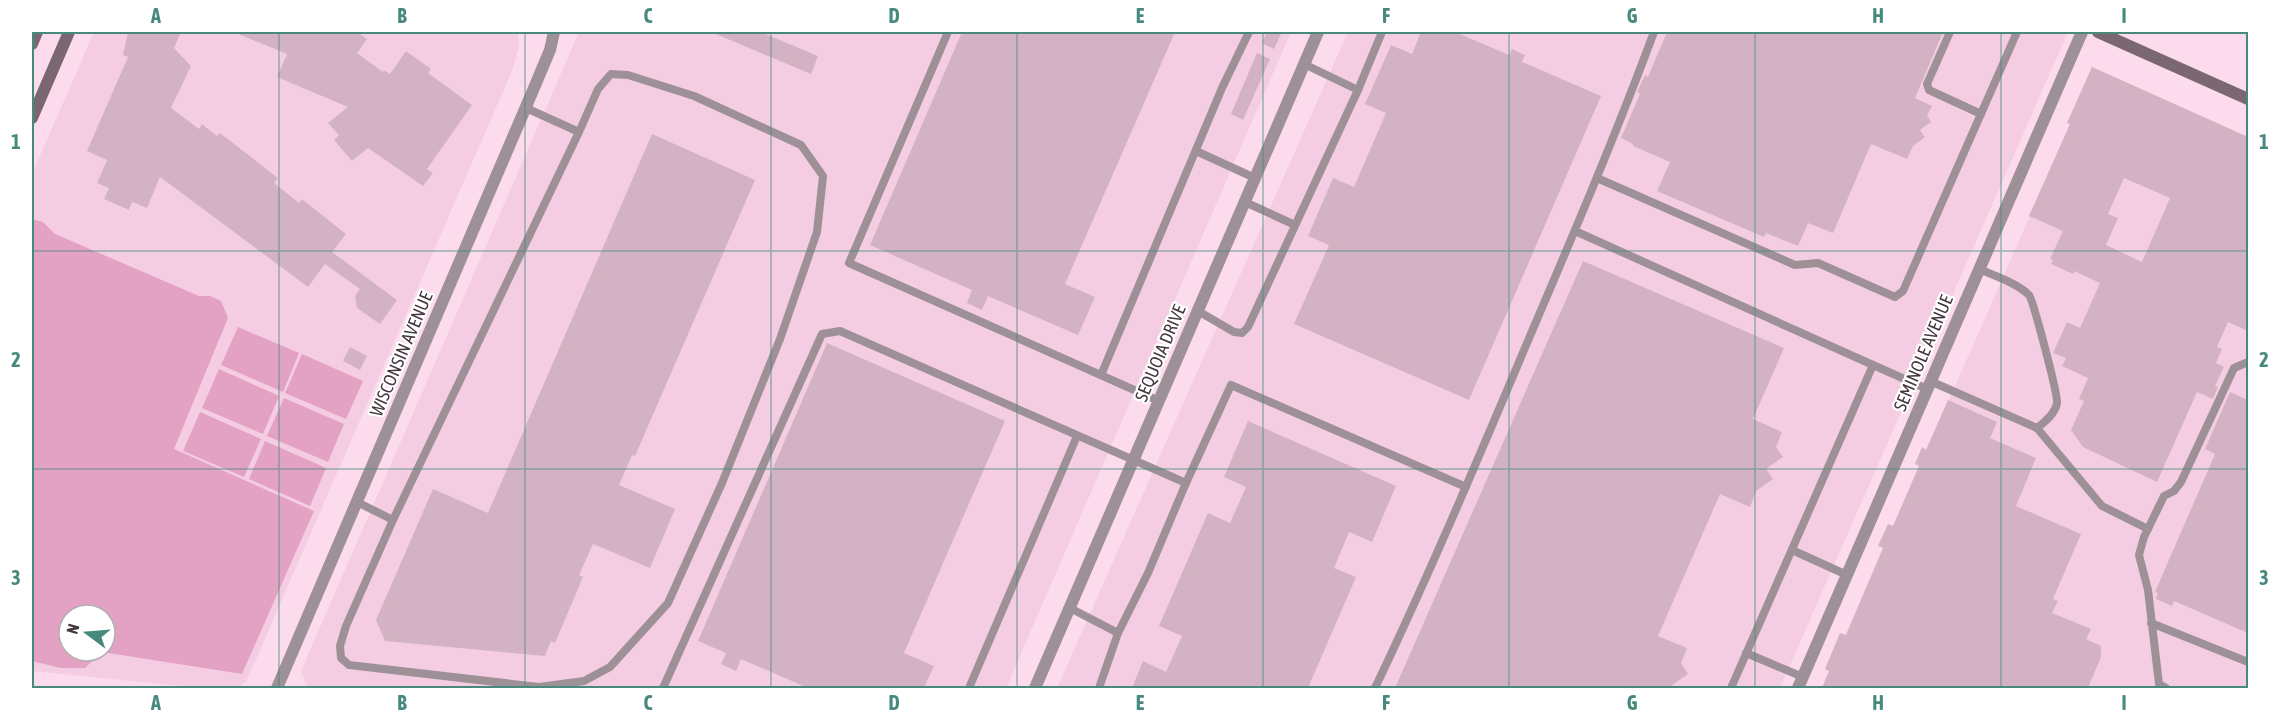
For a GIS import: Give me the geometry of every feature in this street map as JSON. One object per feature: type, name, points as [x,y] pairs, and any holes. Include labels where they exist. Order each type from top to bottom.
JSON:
[{"type":"street","points":[[32,44],[37,32]]},
{"type":"street","points":[[32,118],[67,32]]},
{"type":"street","name":"WISCONSIN AVENUE","points":[[277,688],[526,108],[550,50],[554,32]]},
{"type":"street","name":"SEQUOIA DRIVE","points":[[1035,688],[1318,32]]},
{"type":"street","name":"SEMINOLE AVENUE","points":[[1800,683],[2082,32]]},
{"type":"street","points":[[2098,32],[2248,99]]},
{"type":"lane","points":[[948,32],[849,263],[1159,401]]},
{"type":"lane","points":[[1101,375],[1249,32]]},
{"type":"lane","points":[[1198,310],[1234,332],[1242,333],[1248,327],[1358,90],[1382,32]]},
{"type":"lane","points":[[1375,688],[1420,593],[1575,231],[1654,32]]},
{"type":"lane","points":[[1950,32],[1927,84],[1929,90],[1981,114]]},
{"type":"lane","points":[[1597,178],[1795,265],[1818,263],[1895,297],[1903,291],[2017,32]]},
{"type":"lane","points":[[1304,64],[1358,90]]},
{"type":"lane","points":[[611,74],[628,75],[694,96],[801,145],[823,176],[817,232],[780,339],[722,483],[668,603],[610,667],[584,681],[539,687],[349,664],[341,658],[340,646],[346,626],[393,520],[579,132],[598,89],[611,74]]},
{"type":"lane","points":[[526,108],[579,132]]},
{"type":"lane","points":[[1196,151],[1255,178]]},
{"type":"lane","points":[[1245,202],[1295,225]]},
{"type":"lane","points":[[1575,231],[1874,364],[2037,428],[2102,506],[2148,529]]},
{"type":"lane","points":[[1979,269],[2020,288],[2033,302],[2039,332],[2054,381],[2057,404],[2049,419],[2037,428]]},
{"type":"lane","points":[[663,688],[822,334],[840,331],[1186,483]]},
{"type":"lane","points":[[2166,688],[2159,684],[2148,590],[2139,555],[2148,529],[2164,496],[2174,491],[2181,482],[2235,368],[2248,362]]},
{"type":"lane","points":[[1731,688],[1874,364]]},
{"type":"lane","points":[[1099,688],[1118,633],[1148,573],[1231,385],[1466,487]]},
{"type":"lane","points":[[969,688],[1077,436]]},
{"type":"lane","points":[[357,502],[393,520]]},
{"type":"lane","points":[[1792,550],[1847,574]]},
{"type":"lane","points":[[1070,608],[1118,633]]},
{"type":"lane","points":[[2151,623],[2248,662]]},
{"type":"lane","points":[[1746,653],[1800,683]]},
{"type":"shaded area","points":[[94,32],[518,32],[519,46],[512,71],[247,680],[238,688],[203,688],[32,671],[32,174]]},
{"type":"shaded area","points":[[579,32],[1291,32],[1006,688],[308,688],[301,671]]},
{"type":"shaded area","points":[[1348,32],[2068,32],[1780,688],[1057,688]]},
{"type":"shaded area","points":[[2092,67],[2248,137],[2248,688],[1822,688],[2070,125],[2067,123]]},
{"type":"shaded area","points":[[32,219],[43,222],[55,234],[199,296],[210,296],[221,301],[228,318],[174,449],[314,511],[242,674],[117,654],[117,603],[57,603],[57,663],[90,663],[85,668],[61,668],[32,661]]},
{"type":"shaded area","points":[[238,327],[299,353],[283,392],[221,365]]},
{"type":"shaded area","points":[[302,354],[363,381],[346,419],[285,393]]},
{"type":"shaded area","points":[[219,369],[279,396],[263,434],[202,408]]},
{"type":"shaded area","points":[[284,398],[344,424],[328,462],[267,436]]},
{"type":"shaded area","points":[[200,412],[261,439],[244,477],[183,451]]},
{"type":"shaded area","points":[[265,441],[326,468],[310,506],[249,479]]},
{"type":"building","points":[[128,32],[181,32],[174,48],[191,66],[171,108],[199,129],[202,124],[217,136],[220,133],[278,178],[274,183],[299,203],[302,199],[346,234],[332,252],[397,300],[380,324],[357,308],[355,296],[360,289],[325,264],[308,287],[160,177],[147,208],[132,202],[129,210],[104,199],[109,188],[97,183],[107,160],[87,151],[128,57],[123,55]]},
{"type":"building","points":[[233,32],[357,32],[367,39],[357,53],[383,72],[384,70],[390,74],[406,51],[431,69],[428,73],[472,105],[427,169],[433,173],[423,186],[368,148],[352,161],[334,140],[339,135],[328,123],[348,107],[277,77],[287,54]]},
{"type":"building","points":[[711,32],[761,32],[818,56],[811,74]]},
{"type":"building","points":[[962,32],[1175,32],[1065,284],[1095,297],[1078,335],[988,296],[982,310],[967,303],[972,290],[870,245]]},
{"type":"building","points":[[1267,32],[1282,32],[1274,49],[1262,43]]},
{"type":"building","points":[[1421,32],[1455,32],[1509,55],[1512,49],[1525,55],[1522,62],[1601,96],[1469,400],[1294,324],[1329,245],[1308,236],[1333,178],[1354,187],[1386,113],[1365,104],[1391,45],[1412,54]]},
{"type":"building","points":[[1667,32],[1943,32],[1915,98],[1932,106],[1927,115],[1931,122],[1920,130],[1925,137],[1913,146],[1907,159],[1871,144],[1833,233],[1808,223],[1798,246],[1766,233],[1764,237],[1657,191],[1670,162],[1633,146],[1621,138],[1640,94],[1637,92],[1645,75],[1648,77]]},
{"type":"building","points":[[1257,53],[1270,59],[1243,120],[1231,114]]},
{"type":"building","points":[[2092,67],[2248,137],[2248,331],[2228,322],[2217,347],[2222,349],[2216,363],[2224,367],[2215,386],[2218,387],[2213,399],[2197,392],[2157,482],[2083,447],[2071,430],[2084,401],[2079,399],[2088,378],[2062,366],[2066,358],[2053,353],[2067,322],[2080,328],[2100,283],[2051,264],[2053,260],[2050,259],[2063,231],[2029,216],[2070,124],[2067,123]],"holes":[[[2124,178],[2170,198],[2142,262],[2106,245],[2118,218],[2108,214]]]},
{"type":"building","points":[[652,134],[755,180],[635,456],[632,455],[619,485],[675,509],[650,568],[593,544],[579,575],[583,577],[555,643],[551,641],[545,656],[385,641],[376,620],[433,489],[488,513]]},
{"type":"building","points":[[1583,261],[1784,348],[1753,419],[1782,432],[1776,447],[1783,457],[1766,469],[1773,479],[1756,491],[1750,507],[1720,494],[1658,636],[1687,648],[1681,663],[1688,674],[1668,688],[1395,688]]},
{"type":"building","points":[[827,343],[1005,421],[904,653],[934,666],[924,688],[808,688],[741,659],[736,671],[721,664],[726,653],[698,641]]},
{"type":"building","points":[[350,347],[367,356],[360,370],[343,361]]},
{"type":"building","points":[[2230,392],[2248,400],[2248,633],[2174,601],[2172,606],[2156,599],[2158,593],[2155,592],[2215,454],[2205,449]]},
{"type":"building","points":[[1948,400],[1997,422],[1990,438],[2036,458],[2016,506],[2081,534],[2053,599],[2058,601],[2052,613],[2091,629],[2086,639],[2101,646],[2101,657],[2088,688],[1822,688],[1829,671],[1825,669],[1840,633],[1846,635],[1883,548],[1878,546],[1888,524],[1893,526],[1919,466],[1915,464],[1922,447],[1926,450]]},
{"type":"building","points":[[1248,421],[1396,486],[1372,542],[1349,532],[1334,568],[1356,577],[1308,688],[1132,688],[1143,661],[1166,672],[1182,636],[1159,626],[1208,513],[1230,523],[1246,487],[1224,477]]}]
